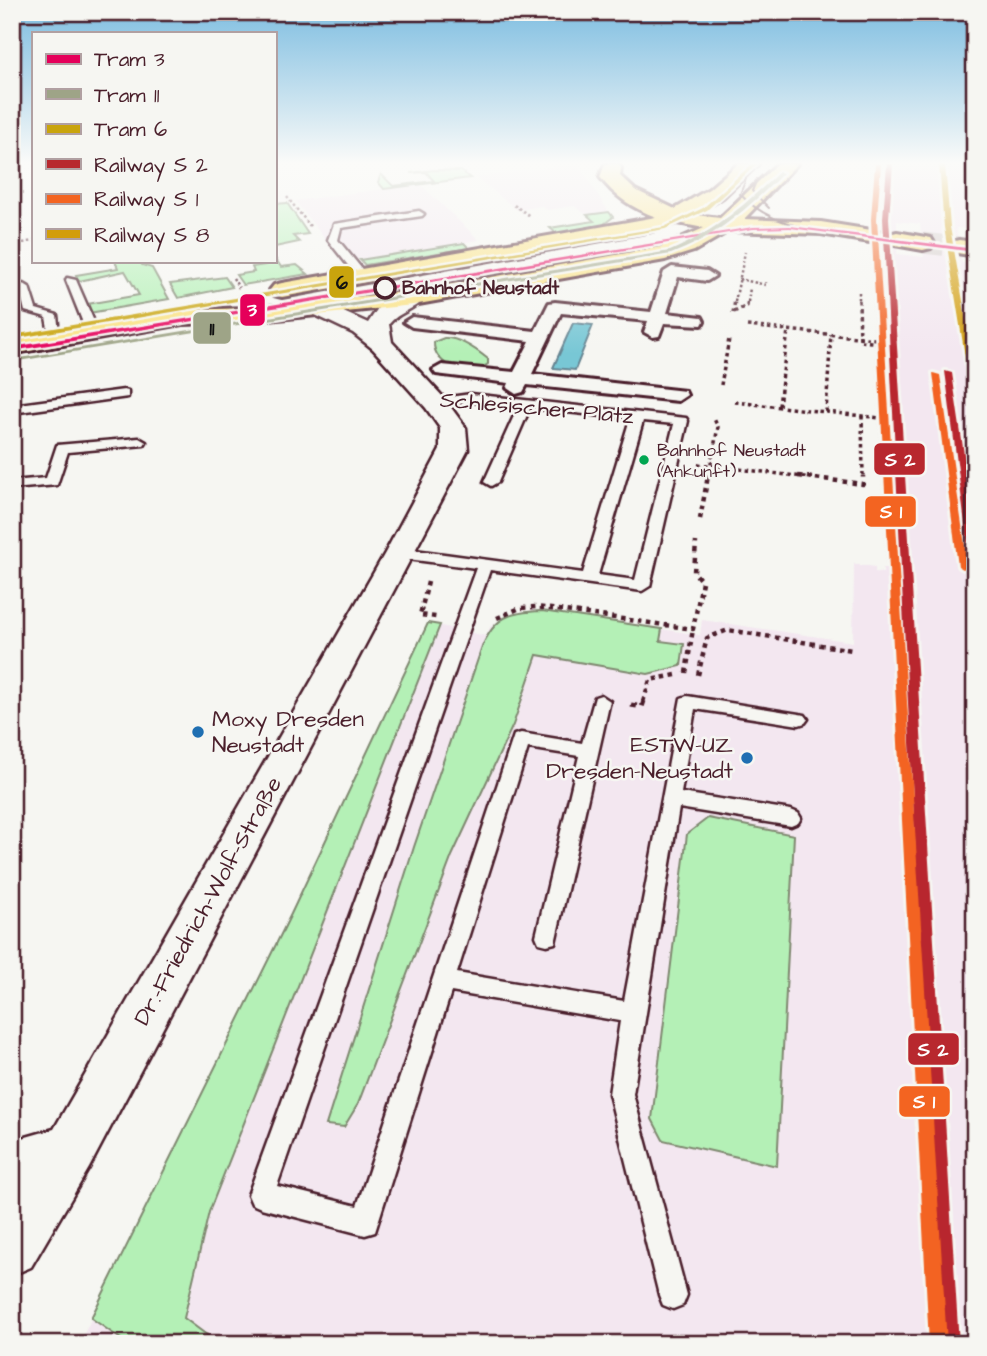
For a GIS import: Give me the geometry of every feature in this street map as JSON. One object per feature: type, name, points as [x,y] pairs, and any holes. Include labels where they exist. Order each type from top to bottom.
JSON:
[{"type":"main road","points":[[182,317],[246,297],[618,233],[631,227]]},
{"type":"main road","points":[[12,346],[182,317],[321,309],[412,310],[665,253],[702,240],[722,227]]},
{"type":"main road","points":[[781,227],[813,228],[923,243]]},
{"type":"street","points":[[655,324],[672,272],[707,276]]},
{"type":"street","name":"Schlesischer Platz","points":[[521,390],[555,307],[655,324],[696,321]]},
{"type":"street","name":"Schlesischer Platz","points":[[321,309],[361,328],[381,344],[435,403]]},
{"type":"street","points":[[381,344],[378,324],[392,309],[412,310],[541,337]]},
{"type":"street","name":"Schlesischer Platz","points":[[442,370],[521,390],[678,395]]},
{"type":"street","name":"Dr.-Friedrich-Wolf-Straße","points":[[12,1248],[417,555],[454,450],[453,428],[435,403]]},
{"type":"street","points":[[12,1167],[71,1150]]},
{"type":"lane","points":[[337,227],[333,240],[362,276]]},
{"type":"lane","points":[[71,280],[93,332]]},
{"type":"lane","points":[[24,287],[31,311],[51,315],[56,339]]},
{"type":"lane","points":[[491,482],[521,390]]},
{"type":"lane","name":"Schlesischer Platz","points":[[417,555],[642,586],[681,421],[638,416],[521,390],[435,403]]},
{"type":"lane","points":[[12,410],[124,394]]},
{"type":"lane","points":[[589,579],[638,416]]},
{"type":"lane","points":[[12,485],[52,482],[62,448],[139,442]]},
{"type":"lane","points":[[485,564],[261,1195],[365,1222],[521,740],[590,751]]},
{"type":"lane","points":[[547,936],[601,701]]},
{"type":"lane","points":[[673,1295],[621,1094],[687,702],[799,719]]},
{"type":"lane","points":[[670,799],[791,818]]},
{"type":"lane","points":[[443,981],[633,1013]]},
{"type":"path","points":[[311,227],[315,232]]},
{"type":"path","points":[[18,244],[32,241]]},
{"type":"path","points":[[746,248],[733,313],[747,306],[750,288]]},
{"type":"path","points":[[742,270],[748,270]]},
{"type":"path","points":[[859,292],[860,341],[881,343]]},
{"type":"path","points":[[747,326],[876,339]]},
{"type":"path","points":[[779,407],[788,330]]},
{"type":"path","points":[[827,412],[831,334]]},
{"type":"path","points":[[721,384],[729,339]]},
{"type":"path","points":[[735,402],[890,419]]},
{"type":"path","points":[[726,468],[863,484],[862,416]]},
{"type":"path","points":[[700,519],[719,427],[715,419]]},
{"type":"path","points":[[686,673],[702,582],[694,572],[696,542]]},
{"type":"path","points":[[417,555],[420,615],[486,626],[503,613],[537,607],[693,629]]},
{"type":"path","points":[[601,701],[642,707],[650,680],[686,673],[699,675],[707,638],[727,630],[852,650]]},
{"type":"shaded area","points":[[316,227],[466,227],[479,240],[343,262]]},
{"type":"shaded area","points":[[876,227],[897,227],[897,254],[924,257],[920,227],[975,227],[975,230],[956,228],[962,263],[975,265],[975,1344],[79,1344],[291,914],[428,623],[486,636],[490,627],[503,618],[524,612],[542,611],[700,635],[702,620],[853,642],[854,564],[875,567],[875,572],[883,573],[883,568],[890,568],[880,270],[876,252]]},
{"type":"green space","points":[[276,227],[303,227],[308,234],[293,236],[299,242],[276,247]]},
{"type":"green space","points":[[555,227],[598,227],[557,234],[550,228]]},
{"type":"green space","points":[[464,243],[469,248],[365,265],[360,260]]},
{"type":"green space","points":[[276,260],[281,267],[297,265],[308,274],[243,285],[236,275],[254,272],[252,267],[265,265],[263,262],[276,262]]},
{"type":"green space","points":[[115,262],[140,262],[152,268],[169,299],[89,313],[87,304],[139,295],[125,271],[79,281],[76,275],[118,268]]},
{"type":"green space","points":[[225,277],[232,287],[178,298],[170,284]]},
{"type":"green space","points":[[444,338],[456,340],[479,352],[488,359],[488,364],[472,370],[446,363],[435,351],[434,342]]},
{"type":"green space","points":[[542,611],[662,629],[660,641],[684,644],[681,666],[648,674],[537,655],[513,725],[452,856],[358,1104],[344,1127],[326,1125],[414,847],[482,647],[498,622],[512,615]]},
{"type":"green space","points":[[428,623],[440,625],[209,1212],[184,1318],[219,1344],[128,1344],[91,1318],[291,914]]},
{"type":"green space","points":[[708,818],[794,835],[777,1166],[663,1140],[652,1119],[687,834]]},
{"type":"water","points":[[573,323],[593,325],[575,370],[553,368]]},
{"type":"tunnel","points":[[923,243],[959,247]]},
{"type":"tram line","name":"6","points":[[12,337],[667,227]]},
{"type":"tram line","name":"11","points":[[14,361],[671,252],[718,227]]},
{"type":"tram line","name":"3","points":[[12,349],[753,228],[780,227]]},
{"type":"tram line","name":"3","points":[[792,227],[975,251]]},
{"type":"tram line","points":[[804,227],[822,232]]},
{"type":"transit line","points":[[874,227],[938,1344]]},
{"type":"transit line","points":[[887,227],[950,1344]]},
{"type":"transit line","points":[[947,227],[975,393]]},
{"type":"transit line","points":[[948,373],[975,562]]},
{"type":"transit line","points":[[936,375],[963,566]]},
{"type":"place","name":"Bahnhof Neustadt","points":[[385,288]]},
{"type":"place","name":"Bahnhof Neustadt (Ankunft)","points":[[644,460]]},
{"type":"place","name":"Moxy Dresden Neustadt","points":[[198,732]]},
{"type":"place","name":"ESTW-UZ Dresden-Neustadt","points":[[747,758]]}]
